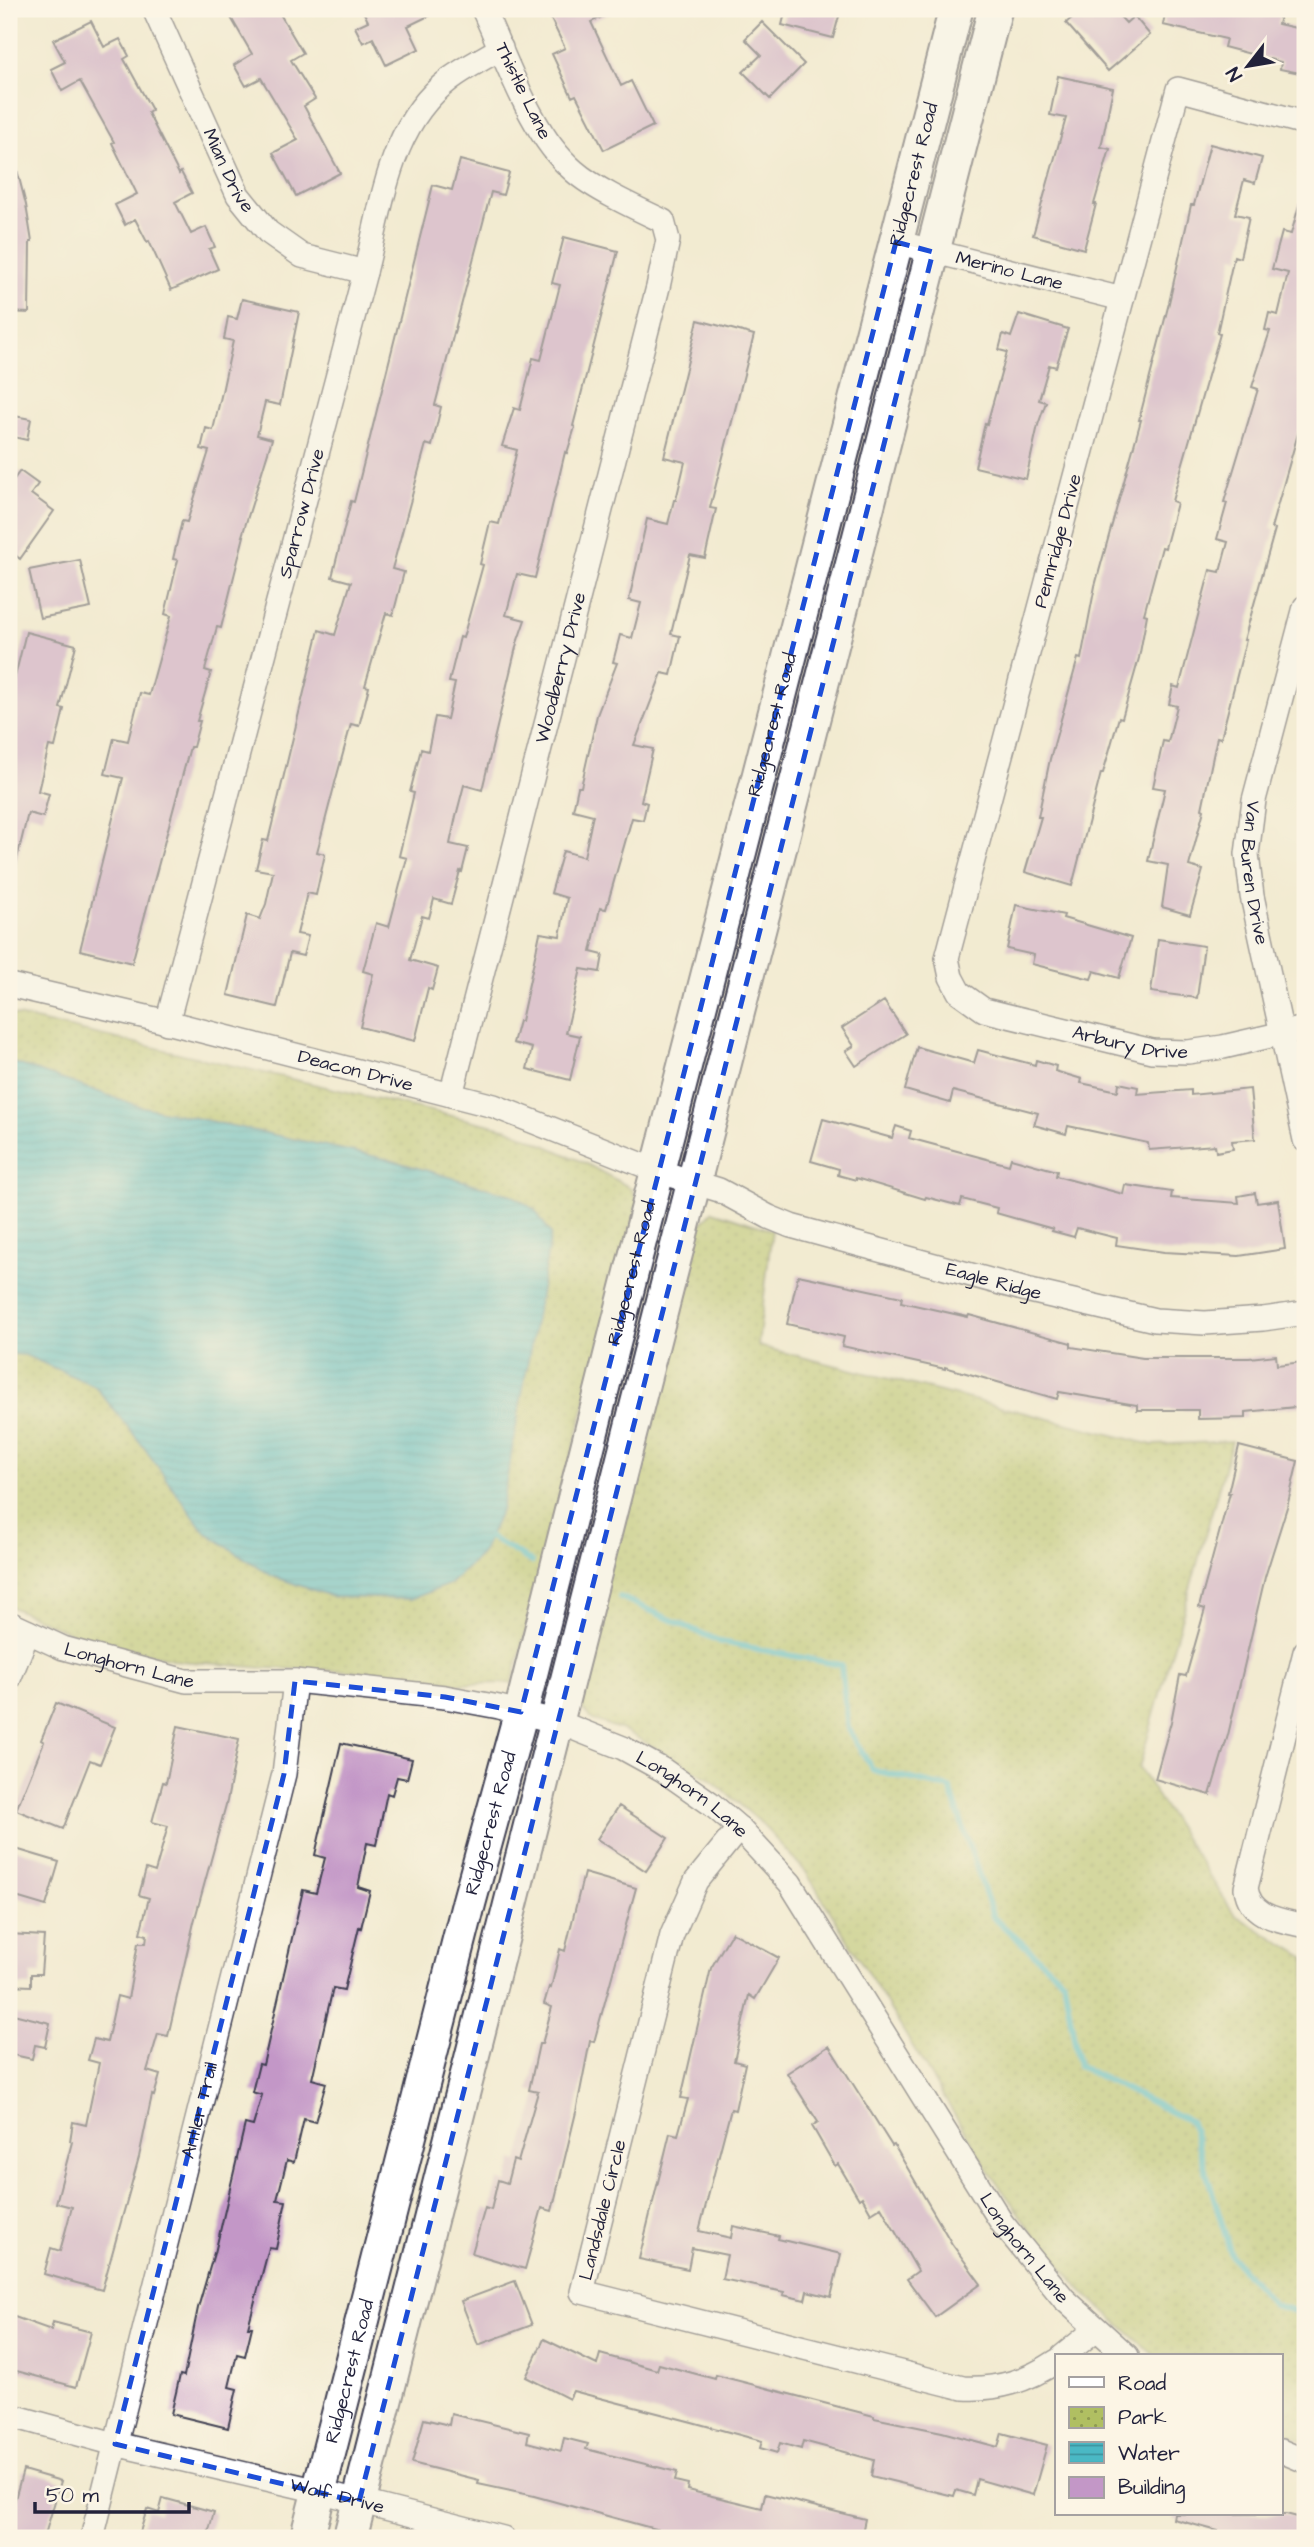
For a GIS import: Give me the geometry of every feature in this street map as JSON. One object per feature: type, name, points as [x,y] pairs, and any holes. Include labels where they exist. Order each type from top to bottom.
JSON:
[{"type":"main road","name":"Ridgecrest Road","points":[[307,2538],[956,9]]},
{"type":"main road","name":"Ridgecrest Road","points":[[350,2538],[995,9]]},
{"type":"street","name":"Mian Drive","points":[[154,9],[238,195],[268,232],[302,256],[365,272]]},
{"type":"street","name":"Thistle Lane","points":[[483,9],[537,127],[554,151],[575,173],[663,221],[668,240]]},
{"type":"street","name":"Sparrow Drive","points":[[167,1023],[392,162],[417,111],[451,78],[501,48]]},
{"type":"street","name":"Pennridge Drive","points":[[959,992],[951,977],[947,958],[1178,89],[1305,124]]},
{"type":"street","name":"Woodberry Drive","points":[[451,1095],[668,240]]},
{"type":"street","name":"Merino Lane","points":[[896,243],[1122,299]]},
{"type":"street","name":"Van Buren Drive","points":[[1305,607],[1254,800],[1247,854],[1251,896],[1305,1140]]},
{"type":"street","name":"Deacon Drive","points":[[9,985],[494,1106],[658,1171],[694,1181]]},
{"type":"street","name":"Arbury Drive","points":[[959,992],[984,1010],[1152,1051],[1188,1052],[1305,1028]]},
{"type":"street","name":"Eagle Ridge","points":[[694,1181],[719,1189],[791,1226],[1098,1308],[1154,1320],[1205,1323],[1305,1313]]},
{"type":"street","name":"Longhorn Lane","points":[[19,1628],[63,1648],[186,1681],[295,1681],[445,1697],[521,1712],[558,1722],[644,1758],[687,1785],[739,1828],[774,1863],[807,1907],[1002,2223],[1042,2274],[1095,2330],[1125,2354]]},
{"type":"street","points":[[9,1679],[19,1628]]},
{"type":"street","points":[[1305,1652],[1246,1888],[1251,1903],[1263,1915],[1305,1926]]},
{"type":"street","name":"Antler Trail","points":[[92,2538],[284,1774],[295,1681]]},
{"type":"street","name":"Landsdale Circle","points":[[739,1828],[696,1881],[672,1936],[582,2292],[963,2388],[982,2389],[1017,2383],[1055,2362]]},
{"type":"street","points":[[1065,2354],[1095,2330]]},
{"type":"street","name":"Wolf Drive","points":[[9,2415],[115,2444],[319,2491],[503,2538]]},
{"type":"street","points":[[1282,2451],[1305,2461]]},
{"type":"highlighted area","points":[[896,242],[933,252],[359,2502],[115,2444],[284,1774],[295,1681],[445,1697],[521,1712]]},
{"type":"green space","points":[[9,1014],[509,1129],[587,1164],[631,1188],[638,1202],[512,1683],[459,1684],[385,1672],[264,1668],[180,1661],[82,1638],[9,1606]]},
{"type":"green space","points":[[713,1211],[772,1230],[758,1346],[1153,1445],[1232,1441],[1139,1768],[1235,1915],[1305,1957],[1305,2441],[1282,2431],[1282,2354],[1153,2354],[1087,2296],[1034,2235],[989,2171],[806,1872],[759,1821],[710,1779],[625,1731],[593,1720],[580,1707],[578,1688],[694,1230]]},
{"type":"water","points":[[9,1061],[139,1106],[387,1159],[512,1195],[535,1210],[551,1234],[501,1510],[482,1553],[450,1584],[411,1599],[334,1597],[272,1576],[204,1531],[140,1442],[95,1386],[25,1355],[9,1354]]},
{"type":"building","points":[[226,9],[277,9],[303,53],[291,60],[315,99],[304,106],[340,173],[296,196],[273,153],[298,140],[261,78],[246,86],[234,65],[252,54]]},
{"type":"building","points":[[362,9],[443,9],[408,26],[419,49],[386,65],[373,38],[363,43],[355,27],[368,21]]},
{"type":"building","points":[[546,9],[619,9],[591,22],[621,86],[631,81],[653,126],[604,150],[576,95],[572,97],[552,54],[565,48]]},
{"type":"building","points":[[786,9],[841,9],[833,38],[782,25]]},
{"type":"building","points":[[1082,9],[1113,9],[1126,23],[1134,16],[1150,35],[1108,71],[1066,23]]},
{"type":"building","points":[[1166,9],[1282,9],[1278,24],[1305,30],[1305,74],[1280,69],[1281,62],[1224,47],[1226,39],[1163,25]]},
{"type":"building","points":[[91,21],[104,47],[120,39],[129,56],[124,59],[152,110],[148,113],[179,174],[181,172],[192,193],[175,202],[191,234],[206,227],[215,247],[209,249],[218,269],[171,290],[149,241],[147,242],[135,219],[125,225],[115,205],[137,194],[112,143],[114,142],[80,81],[62,91],[51,69],[65,62],[53,40]]},
{"type":"building","points":[[762,22],[804,64],[770,99],[743,72],[761,55],[745,39]]},
{"type":"building","points":[[1058,76],[1113,88],[1101,147],[1110,149],[1084,249],[1033,235],[1066,118],[1050,115]]},
{"type":"building","points":[[1210,144],[1262,158],[1255,183],[1244,180],[1235,214],[1249,217],[1240,258],[1234,256],[1217,333],[1220,334],[1172,501],[1177,503],[1165,548],[1162,547],[1144,614],[1147,615],[1139,658],[1122,718],[1119,717],[1101,773],[1072,886],[1025,872],[1041,817],[1038,817],[1050,759],[1078,658],[1081,659],[1095,586],[1141,420],[1191,205],[1194,205]]},
{"type":"building","points":[[14,158],[32,242],[29,313],[9,312],[9,159]]},
{"type":"building","points":[[460,160],[509,173],[503,195],[491,192],[435,405],[441,407],[432,446],[426,444],[392,569],[404,572],[393,615],[386,613],[365,686],[369,687],[359,726],[351,724],[336,779],[317,852],[325,854],[316,895],[307,893],[297,934],[308,936],[303,956],[290,953],[277,1007],[228,995],[247,915],[260,919],[266,904],[273,872],[256,869],[263,840],[268,841],[319,630],[335,635],[351,582],[332,577],[351,501],[354,502],[433,185],[452,190]]},
{"type":"building","points":[[1300,202],[1305,203],[1305,409],[1271,528],[1275,529],[1244,640],[1221,738],[1217,737],[1202,809],[1204,810],[1189,866],[1203,870],[1190,915],[1162,907],[1168,865],[1148,861],[1165,789],[1153,787],[1163,741],[1168,742],[1177,706],[1169,704],[1173,686],[1179,688],[1210,570],[1220,572],[1228,542],[1217,539],[1227,503],[1224,502],[1258,389],[1252,387],[1270,331],[1265,330],[1269,313],[1278,315],[1288,273],[1272,269],[1282,232],[1291,234]]},
{"type":"building","points":[[564,237],[618,251],[535,578],[517,574],[506,615],[525,620],[517,643],[482,790],[464,785],[456,816],[450,844],[468,848],[462,872],[460,871],[451,904],[434,899],[429,918],[422,916],[410,960],[438,968],[432,990],[428,988],[415,1041],[360,1027],[373,974],[363,971],[376,923],[389,927],[407,858],[399,856],[414,793],[410,792],[421,749],[428,751],[435,717],[447,719],[455,683],[449,682],[460,637],[463,638],[483,565],[480,564],[490,522],[499,524],[517,450],[502,446],[514,408],[520,410],[533,358],[541,360],[560,285],[552,283]]},
{"type":"building","points":[[242,299],[299,312],[280,405],[265,402],[257,435],[272,439],[242,536],[221,628],[217,627],[205,670],[211,672],[197,721],[200,721],[193,747],[190,747],[132,963],[80,950],[123,778],[105,774],[114,738],[128,741],[140,693],[149,695],[171,616],[165,614],[178,560],[173,559],[182,521],[187,522],[209,451],[201,449],[206,428],[213,430],[233,341],[224,339],[228,317],[237,319]]},
{"type":"building","points":[[1019,314],[1068,329],[1056,367],[1049,365],[1039,400],[1046,402],[1026,479],[975,467],[985,423],[987,424],[1007,352],[999,350],[1003,334],[1011,337]]},
{"type":"building","points":[[698,320],[754,335],[710,508],[716,509],[705,558],[690,555],[671,634],[680,636],[671,675],[662,673],[634,745],[653,749],[641,801],[647,803],[643,820],[632,818],[606,909],[600,908],[591,952],[603,955],[600,972],[581,969],[566,1033],[580,1036],[570,1080],[527,1069],[532,1048],[513,1043],[521,1021],[540,933],[560,936],[567,898],[551,893],[563,851],[584,857],[593,815],[573,810],[578,787],[581,787],[597,715],[617,663],[613,662],[620,635],[632,638],[641,603],[629,600],[647,519],[668,524],[676,500],[685,462],[664,457]]},
{"type":"building","points":[[9,415],[31,419],[27,440],[9,436]]},
{"type":"building","points":[[20,471],[38,484],[31,494],[54,511],[20,559],[9,550],[9,540],[15,530],[9,526],[9,486]]},
{"type":"building","points":[[80,560],[91,608],[40,618],[29,570]]},
{"type":"building","points":[[26,632],[76,645],[60,708],[64,709],[55,747],[49,746],[38,791],[49,794],[43,817],[28,813],[15,867],[9,866],[9,701]]},
{"type":"building","points":[[1016,905],[1064,915],[1063,918],[1131,938],[1119,978],[1094,971],[1091,979],[1032,964],[1034,955],[1007,949]]},
{"type":"building","points":[[1158,939],[1204,946],[1197,998],[1151,992]]},
{"type":"building","points":[[884,1001],[906,1034],[856,1066],[846,1051],[854,1046],[842,1028]]},
{"type":"building","points":[[917,1047],[974,1063],[978,1050],[1035,1065],[1036,1060],[1056,1066],[1055,1071],[1082,1079],[1081,1083],[1118,1091],[1119,1083],[1138,1087],[1137,1094],[1191,1090],[1191,1095],[1250,1089],[1255,1139],[1232,1141],[1233,1149],[1216,1152],[1215,1145],[1149,1150],[1148,1143],[1068,1126],[1066,1134],[1034,1125],[1038,1113],[953,1091],[950,1103],[905,1090]]},
{"type":"building","points":[[823,1119],[892,1138],[896,1126],[911,1131],[909,1138],[1009,1165],[1011,1158],[1057,1171],[1056,1176],[1123,1194],[1125,1185],[1172,1192],[1171,1198],[1239,1203],[1238,1196],[1255,1193],[1257,1203],[1278,1200],[1285,1249],[1239,1256],[1164,1252],[1116,1245],[1117,1238],[1077,1228],[1074,1237],[996,1213],[997,1208],[962,1199],[960,1206],[926,1197],[925,1199],[838,1175],[839,1169],[811,1161]]},
{"type":"building","points":[[798,1275],[902,1297],[901,1302],[968,1317],[969,1315],[1071,1343],[1071,1347],[1143,1358],[1249,1358],[1276,1355],[1277,1365],[1303,1362],[1305,1406],[1246,1412],[1246,1418],[1198,1419],[1198,1410],[1137,1410],[1137,1405],[1059,1392],[1057,1399],[945,1367],[842,1346],[844,1337],[787,1324]]},
{"type":"building","points":[[1239,1446],[1298,1461],[1265,1577],[1228,1735],[1210,1795],[1155,1779],[1171,1722],[1180,1675],[1186,1676],[1205,1609],[1199,1607],[1230,1493]]},
{"type":"building","points":[[56,1703],[115,1727],[100,1764],[90,1760],[63,1829],[16,1810],[44,1742],[41,1740]]},
{"type":"building","points":[[178,1726],[239,1739],[227,1801],[194,1922],[168,2036],[158,2034],[147,2071],[160,2075],[154,2096],[152,2095],[139,2157],[102,2290],[44,2274],[51,2248],[60,2251],[72,2207],[56,2203],[72,2142],[73,2122],[86,2125],[99,2063],[88,2060],[94,2039],[107,2042],[117,1996],[128,1999],[138,1943],[146,1943],[147,1935],[140,1933],[149,1898],[139,1895],[146,1869],[155,1872],[168,1826],[152,1822],[163,1782],[166,1783]]},
{"type":"building","points":[[341,1743],[412,1759],[407,1779],[397,1777],[392,1795],[387,1793],[376,1845],[367,1843],[358,1887],[370,1891],[344,1990],[333,1988],[312,2079],[326,2083],[315,2122],[304,2119],[294,2162],[287,2160],[277,2200],[286,2201],[276,2249],[269,2248],[248,2327],[252,2327],[245,2356],[237,2354],[229,2387],[237,2389],[228,2428],[171,2414],[180,2375],[184,2376],[198,2308],[215,2253],[245,2124],[253,2126],[262,2095],[252,2092],[259,2064],[263,2065],[303,1890],[316,1893],[325,1858],[315,1855]]},
{"type":"building","points":[[619,1806],[668,1838],[646,1871],[597,1839]]},
{"type":"building","points":[[9,1847],[59,1862],[46,1906],[9,1895]]},
{"type":"building","points":[[584,1873],[636,1888],[594,2042],[590,2041],[552,2211],[542,2208],[525,2269],[472,2253],[485,2208],[491,2210],[498,2180],[507,2183],[513,2160],[518,2162],[538,2092],[529,2090],[539,2044],[542,2044],[552,2007],[544,2004],[549,1987],[551,1988],[560,1949],[565,1951]]},
{"type":"building","points":[[732,1932],[779,1958],[755,1999],[749,1995],[734,2061],[745,2064],[735,2110],[731,2109],[699,2231],[731,2238],[733,2226],[841,2254],[831,2297],[807,2291],[805,2300],[783,2295],[784,2292],[722,2279],[727,2255],[692,2248],[688,2269],[639,2259],[670,2133],[678,2135],[688,2099],[681,2098],[711,1968]]},
{"type":"building","points":[[9,1934],[44,1936],[41,1974],[31,1974],[31,1986],[9,1985]]},
{"type":"building","points":[[9,2013],[50,2023],[45,2047],[35,2045],[32,2059],[9,2054]]},
{"type":"building","points":[[829,2046],[892,2146],[894,2145],[952,2244],[981,2284],[935,2317],[907,2279],[918,2271],[881,2207],[871,2213],[862,2197],[859,2199],[838,2164],[835,2166],[812,2126],[818,2122],[787,2073]]},
{"type":"building","points":[[515,2281],[532,2325],[478,2345],[461,2301]]},
{"type":"building","points":[[9,2315],[51,2330],[53,2322],[91,2332],[76,2387],[9,2369]]},
{"type":"building","points":[[544,2339],[597,2365],[600,2354],[657,2370],[659,2364],[715,2379],[716,2375],[874,2418],[998,2447],[1002,2433],[1047,2445],[1033,2495],[977,2479],[973,2495],[956,2490],[954,2496],[871,2476],[874,2460],[803,2441],[801,2449],[780,2443],[777,2453],[760,2448],[762,2441],[573,2391],[569,2399],[526,2377]]},
{"type":"building","points":[[451,2414],[529,2433],[527,2442],[561,2451],[564,2438],[588,2444],[586,2449],[677,2472],[675,2481],[688,2484],[687,2490],[762,2508],[765,2494],[865,2519],[861,2538],[688,2538],[534,2496],[478,2484],[479,2480],[412,2463],[424,2419],[449,2425]]},
{"type":"building","points":[[23,2470],[61,2481],[44,2538],[9,2538],[9,2521]]},
{"type":"building","points":[[163,2498],[214,2512],[207,2538],[163,2538],[140,2532],[147,2509],[159,2513]]},
{"type":"building","points":[[1286,2514],[1305,2519],[1305,2538],[1216,2538],[1218,2531],[1173,2519],[1174,2516]]},
{"type":"waterway","points":[[489,1537],[532,1562]]},
{"type":"waterway","points":[[620,1597],[721,1642],[841,1665],[848,1729],[873,1770],[950,1788],[993,1917],[1064,1981],[1079,2066],[1191,2122],[1232,2257],[1274,2305],[1305,2314]]}]
